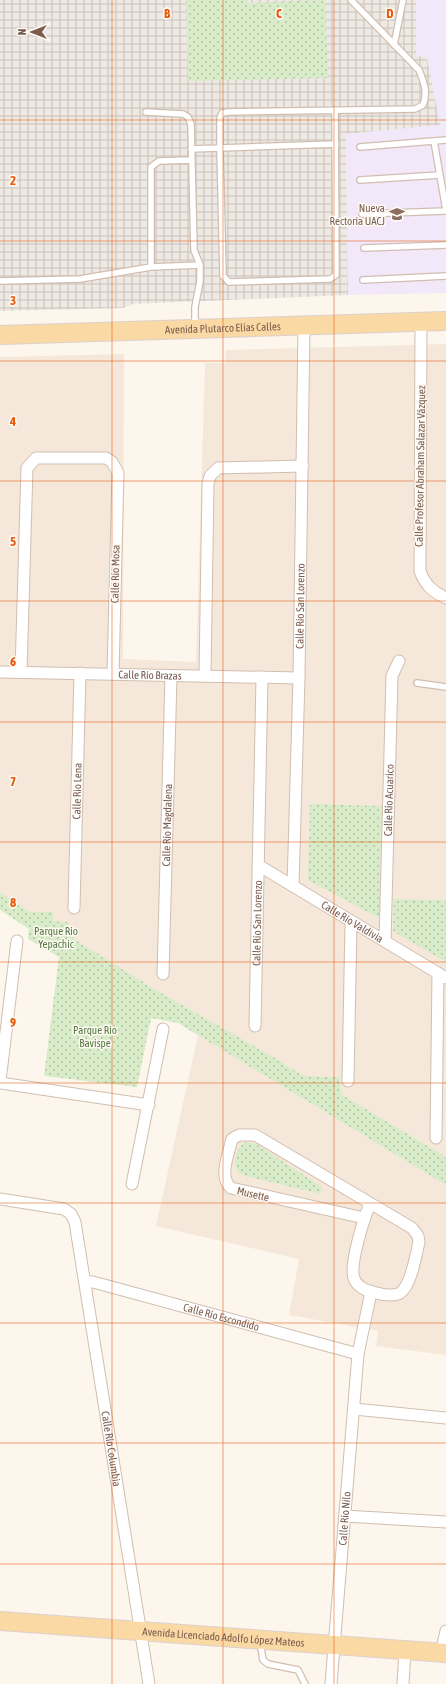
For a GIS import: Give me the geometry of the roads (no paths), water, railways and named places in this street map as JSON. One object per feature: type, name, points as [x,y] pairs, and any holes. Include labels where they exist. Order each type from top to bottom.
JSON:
[{"type":"main road","name":"Avenida Plutarco Elías Calles","points":[[0,335],[446,321]]},
{"type":"main road","name":"Avenida Licenciado Adolfo López Mateos","points":[[0,1621],[443,1653]]},
{"type":"street","name":"Calle Profesor Abraham Salazar Vázquez","points":[[421,322],[420,571],[423,580],[430,588],[446,598]]},
{"type":"street","name":"Calle Río San Lorenzo","points":[[293,886],[299,678],[304,325]]},
{"type":"street","name":"Calle Río Mosa","points":[[21,672],[27,468],[36,458],[106,458],[116,466],[118,473],[113,674]]},
{"type":"street","points":[[205,676],[208,484],[210,476],[218,468],[303,466]]},
{"type":"street","name":"Calle Río Acuarico","points":[[385,941],[392,676],[398,661]]},
{"type":"street","name":"Calle Río Brazas","points":[[0,672],[299,678]]},
{"type":"street","name":"Calle Rio Lena","points":[[74,908],[80,673]]},
{"type":"street","name":"Calle Río Magdalena","points":[[163,974],[171,676]]},
{"type":"street","name":"Calle Río San Lorenzo","points":[[255,1026],[262,677]]},
{"type":"street","name":"Calle Río Valdivia","points":[[258,865],[351,922],[442,975]]},
{"type":"street","points":[[348,1081],[351,922]]},
{"type":"street","points":[[17,941],[0,1082],[148,1105]]},
{"type":"street","points":[[436,1138],[442,975]]},
{"type":"street","points":[[132,1184],[163,1029]]},
{"type":"street","name":"Musette","points":[[364,1218],[231,1188],[227,1185],[224,1170],[232,1139],[239,1135],[254,1135],[412,1228],[418,1236],[419,1242],[407,1287],[399,1294],[387,1295],[371,1292],[359,1286],[354,1279],[352,1270],[364,1218],[370,1204]]},
{"type":"street","name":"Calle Río Columbia","points":[[0,1199],[64,1209],[71,1214],[75,1222],[149,1684]]},
{"type":"street","name":"Calle Río Escondido","points":[[84,1282],[93,1282],[358,1354]]},
{"type":"street","points":[[358,1354],[371,1292]]},
{"type":"street","name":"Calle Río Nilo","points":[[331,1684],[358,1354]]},
{"type":"street","points":[[354,1409],[446,1418]]},
{"type":"street","points":[[344,1516],[446,1522]]},
{"type":"street","points":[[443,1653],[446,1631]]},
{"type":"street","points":[[404,1684],[405,1650]]},
{"type":"lane","points":[[335,110],[338,269],[336,275],[330,280],[228,282],[223,276],[220,148],[220,118],[222,113],[335,110],[415,109],[423,105],[426,95],[424,83],[419,70],[351,0]]},
{"type":"lane","points":[[394,45],[403,0]]},
{"type":"lane","points":[[146,112],[177,113],[188,117],[191,124],[194,250],[200,265],[200,281],[195,307],[195,328]]},
{"type":"lane","points":[[360,147],[446,140]]},
{"type":"lane","points":[[362,214],[446,210],[434,141]]},
{"type":"lane","points":[[191,149],[336,144]]},
{"type":"lane","points":[[151,267],[151,167],[159,160],[191,160]]},
{"type":"lane","points":[[360,180],[440,175]]},
{"type":"lane","points":[[364,248],[446,245]]},
{"type":"lane","points":[[0,281],[80,279],[151,267],[200,265]]},
{"type":"lane","points":[[363,280],[446,276]]},
{"type":"lane","points":[[416,683],[446,687]]},
{"type":"lane","points":[[260,1640],[263,1660],[268,1664],[298,1670],[305,1684]]},
{"type":"place","name":"Nueva Rectoría UACJ","points":[[397,214]]},
{"type":"park label","name":"Parque Rio Yepachic","points":[[56,937]]},
{"type":"park label","name":"Parque Rio Bavispe","points":[[95,1036]]}]
